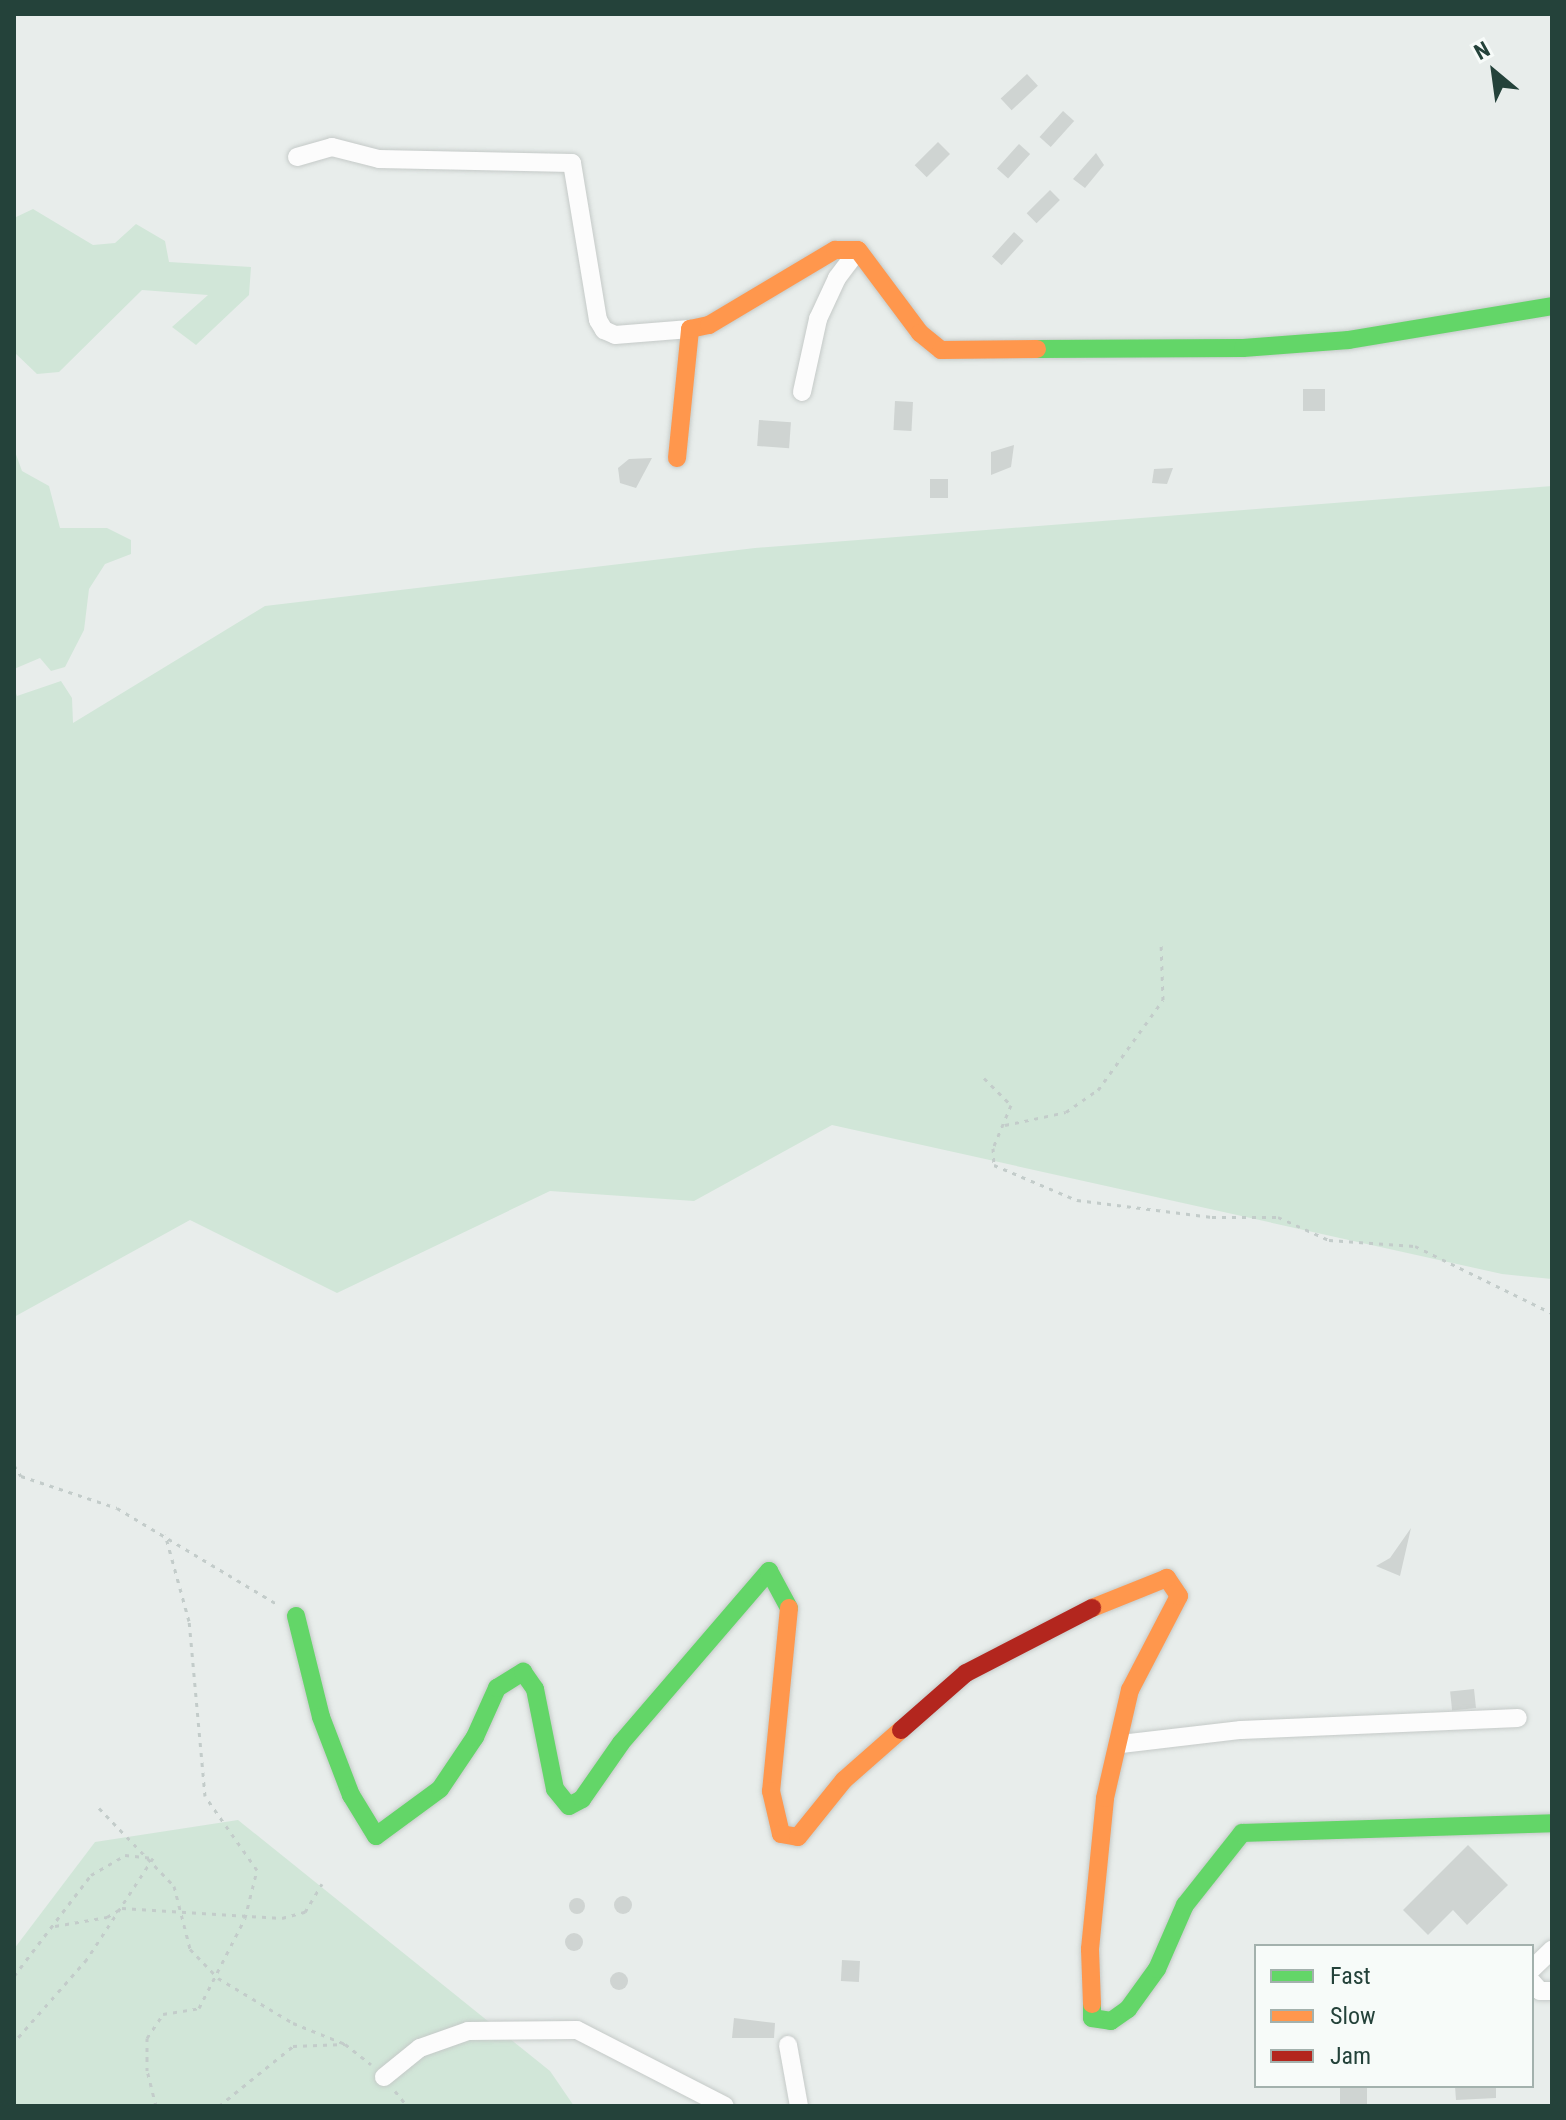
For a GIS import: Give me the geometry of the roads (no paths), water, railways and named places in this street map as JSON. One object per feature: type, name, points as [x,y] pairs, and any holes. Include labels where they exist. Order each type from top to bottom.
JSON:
[{"type":"street","points":[[297,157],[332,147],[379,159],[572,163],[604,330],[615,335],[709,325],[835,250],[858,250]]},
{"type":"street","points":[[858,250],[920,333],[941,350],[1259,347],[1349,340],[1552,306]]},
{"type":"street","points":[[802,392],[818,319],[837,278],[858,250]]},
{"type":"street","points":[[677,458],[690,329]]},
{"type":"street","points":[[296,1616],[321,1717],[351,1795],[376,1836],[440,1789],[475,1737],[497,1688],[523,1672],[535,1689],[555,1789],[569,1806],[582,1799],[621,1743],[769,1571],[790,1611],[771,1791],[781,1834],[798,1837],[844,1780],[966,1673],[1127,1590],[1167,1578],[1179,1596],[1130,1690],[1121,1744],[1105,1798],[1090,1949],[1092,2018],[1111,2021],[1128,2009],[1157,1969],[1185,1905],[1242,1833],[1552,1823]]},
{"type":"street","points":[[1121,1744],[1241,1730],[1518,1718]]},
{"type":"street","points":[[1534,1967],[1552,1950]]},
{"type":"street","points":[[1534,1984],[1540,1991],[1552,1991]]},
{"type":"street","points":[[384,2077],[420,2048],[468,2031],[577,2030],[725,2106]]},
{"type":"street","points":[[788,2045],[799,2106]]}]
